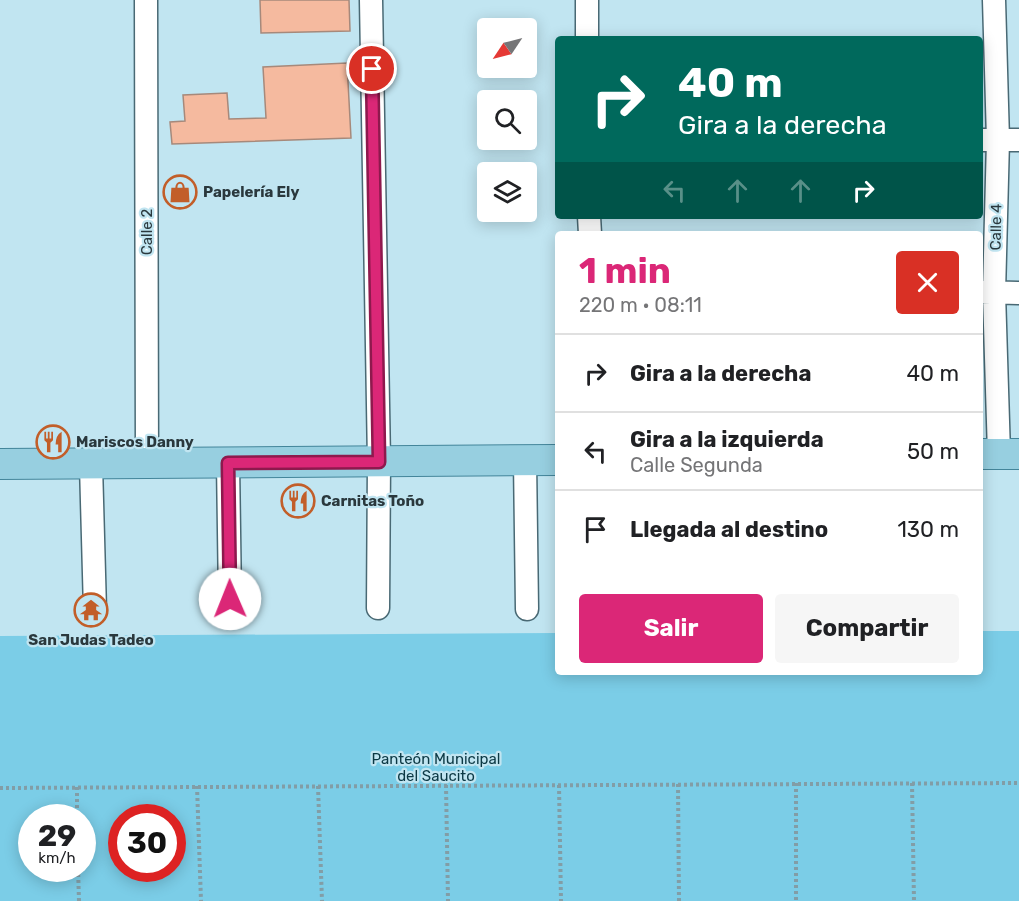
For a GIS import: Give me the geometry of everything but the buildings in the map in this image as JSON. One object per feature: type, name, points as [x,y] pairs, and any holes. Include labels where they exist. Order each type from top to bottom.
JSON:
[{"type":"main road","points":[[0,464],[555,460]]},
{"type":"street","name":"Calle 2","points":[[146,0],[147,464]]},
{"type":"street","points":[[371,0],[379,462],[378,608]]},
{"type":"street","points":[[587,0],[587,36]]},
{"type":"street","name":"Calle 4","points":[[994,0],[999,140],[987,293],[999,454]]},
{"type":"street","points":[[987,293],[1019,292]]},
{"type":"street","points":[[525,460],[527,609]]},
{"type":"street","points":[[228,463],[230,599]]},
{"type":"street","points":[[91,465],[95,610]]},
{"type":"path","points":[[796,783],[796,901]]},
{"type":"path","points":[[912,783],[914,901]]},
{"type":"path","points":[[0,788],[1019,783]]},
{"type":"path","points":[[678,784],[679,901]]},
{"type":"path","points":[[558,785],[561,901]]},
{"type":"path","points":[[197,786],[201,901]]},
{"type":"path","points":[[318,786],[322,901]]},
{"type":"path","points":[[446,786],[448,901]]},
{"type":"path","points":[[77,787],[77,804]]},
{"type":"path","points":[[78,882],[79,901]]},
{"type":"green space","name":"Panteón Municipal del Saucito","points":[[983,631],[1019,631],[1019,901],[0,901],[0,636],[555,633],[555,675],[983,675]]},
{"type":"place","name":"Papelería Ely","points":[[180,192]]},
{"type":"place","name":"Mariscos Danny","points":[[53,442]]},
{"type":"place","name":"Carnitas Toño","points":[[298,501]]},
{"type":"place","name":"San Judas Tadeo","points":[[91,610]]},
{"type":"route","points":[[230,599],[228,463],[379,462],[372,69]]}]
